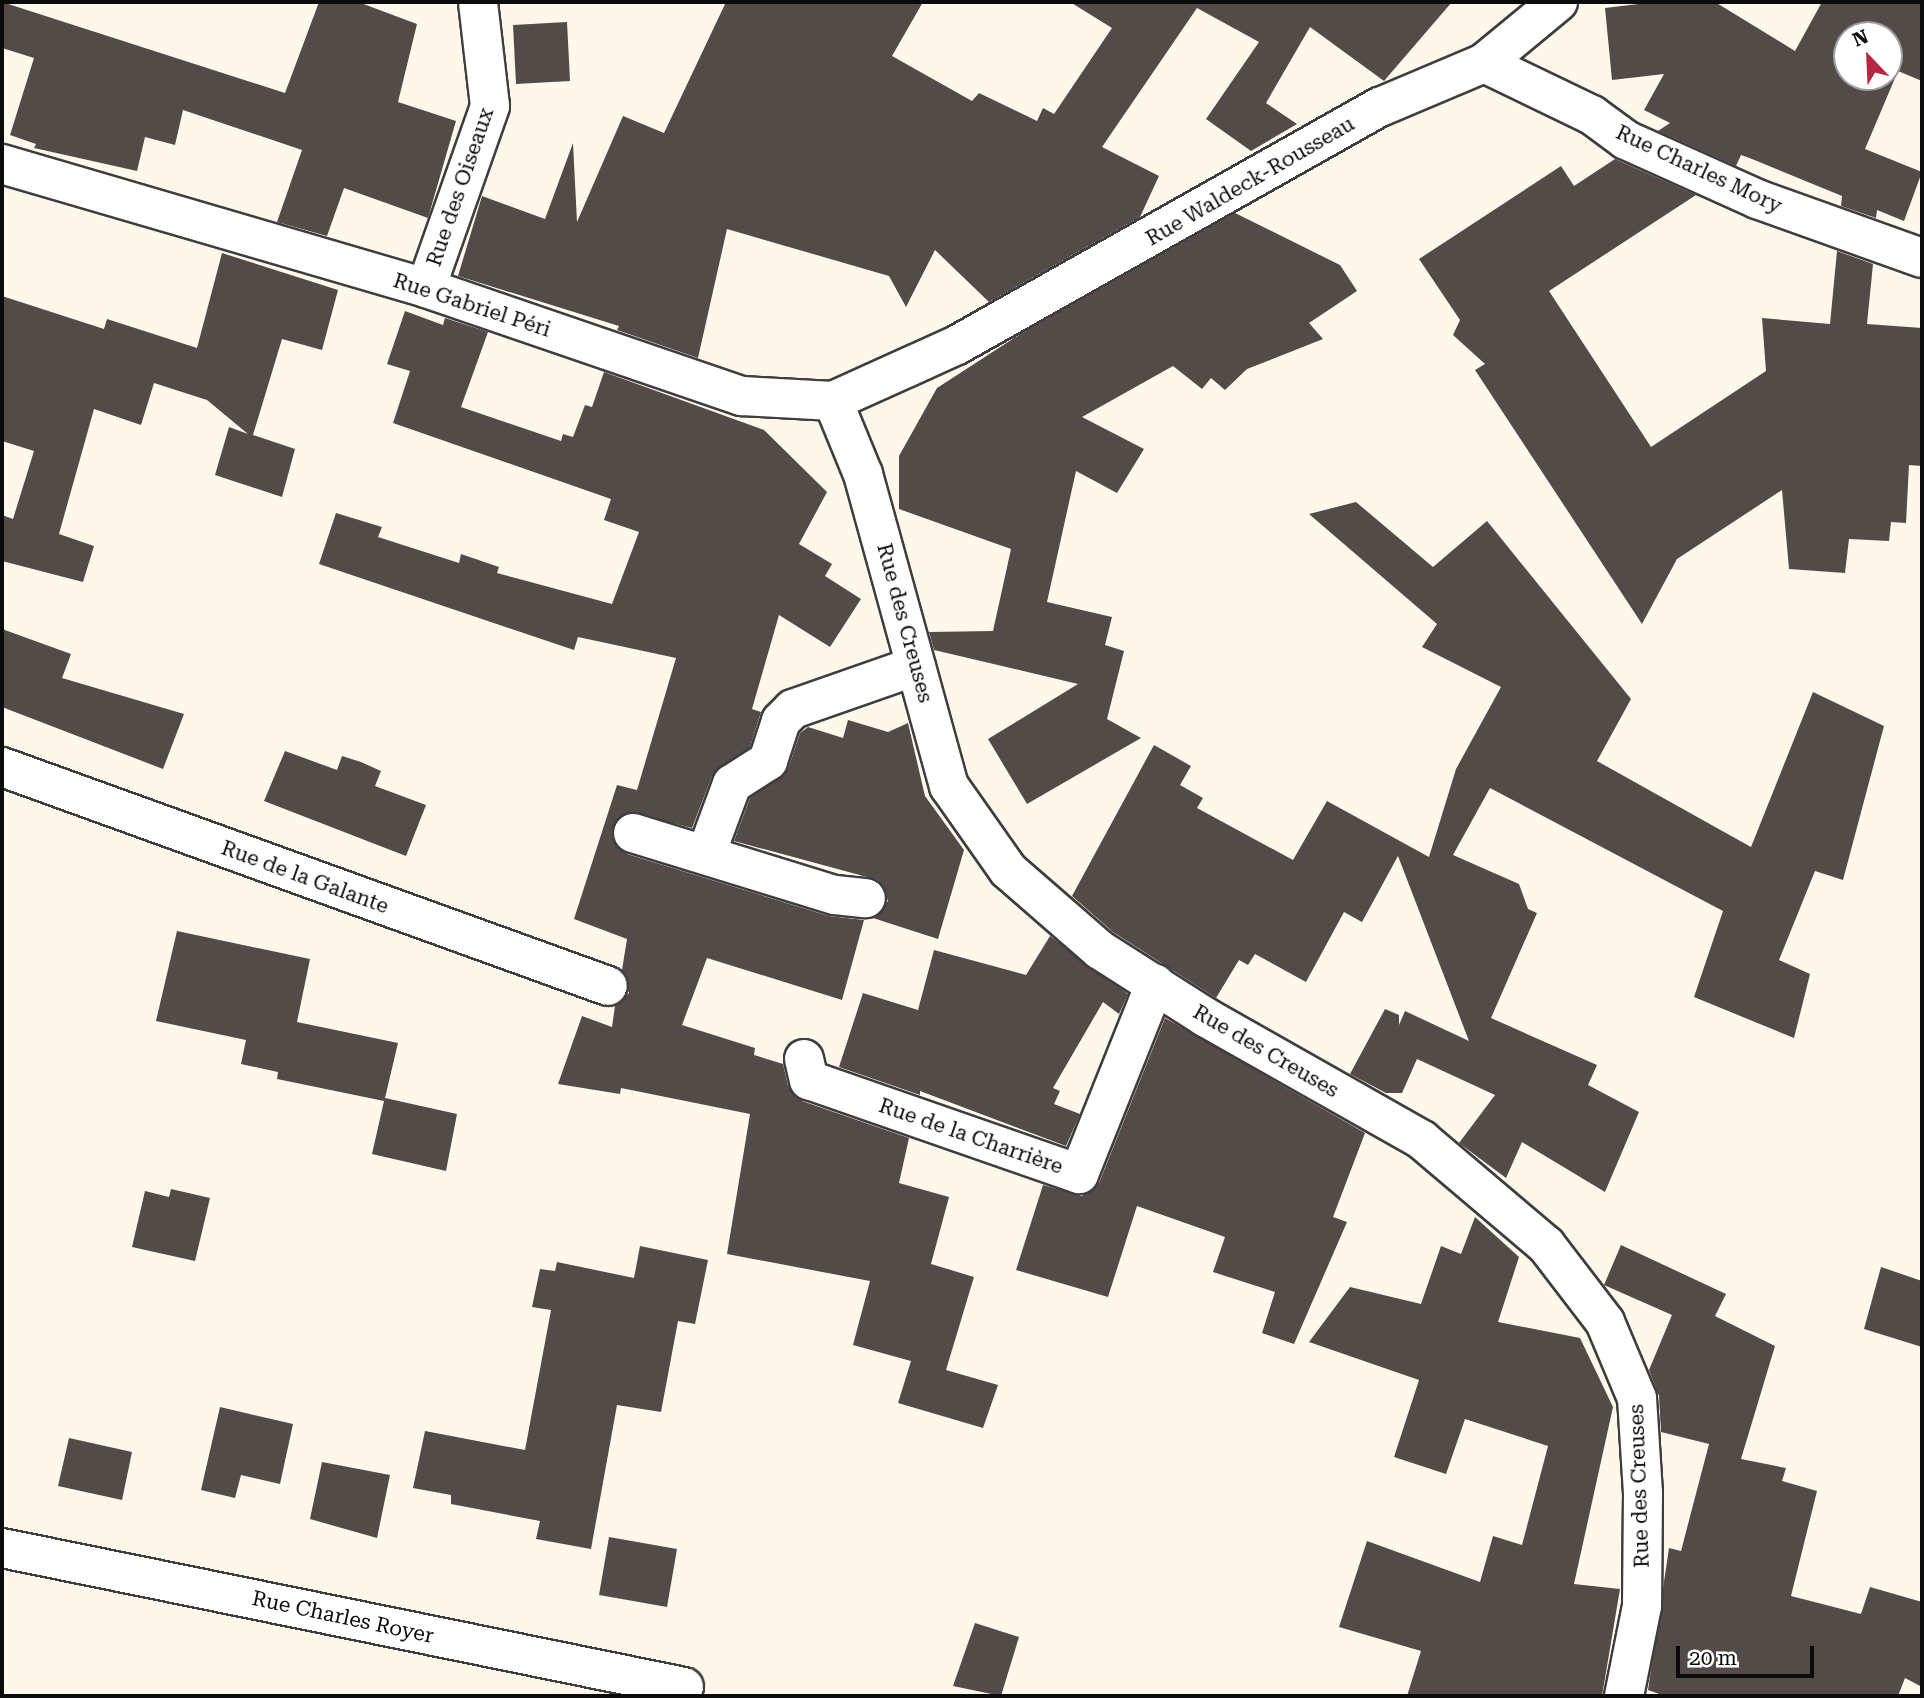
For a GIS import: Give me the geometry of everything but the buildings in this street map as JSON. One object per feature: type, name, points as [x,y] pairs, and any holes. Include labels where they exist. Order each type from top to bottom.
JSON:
[{"type":"street","name":"Rue des Oiseaux","points":[[426,288],[490,106],[478,2]]},
{"type":"street","name":"Rue Waldeck-Rousseau","points":[[937,354],[1380,107],[1484,63],[1558,2]]},
{"type":"street","name":"Rue Charles Mory","points":[[1484,63],[1592,115],[1626,140],[1757,199],[1922,258]]},
{"type":"street","name":"Rue Gabriel Péri","points":[[2,164],[426,288],[742,396],[833,401],[937,354]]},
{"type":"street","name":"Rue des Creuses","points":[[833,401],[863,474],[950,786],[1008,870],[1100,950],[1422,1140],[1546,1245],[1605,1322],[1637,1398],[1643,1493],[1642,1606],[1624,1696]]},
{"type":"street","points":[[706,854],[732,784],[768,761],[781,721],[793,709],[916,666]]},
{"type":"street","name":"Rue de la Galante","points":[[2,767],[608,986]]},
{"type":"street","points":[[633,833],[835,895],[866,898]]},
{"type":"street","name":"Rue de la Charrière","points":[[804,1059],[809,1080],[1079,1174],[1155,984]]},
{"type":"street","name":"Rue Charles Royer","points":[[2,1548],[684,1687]]}]
